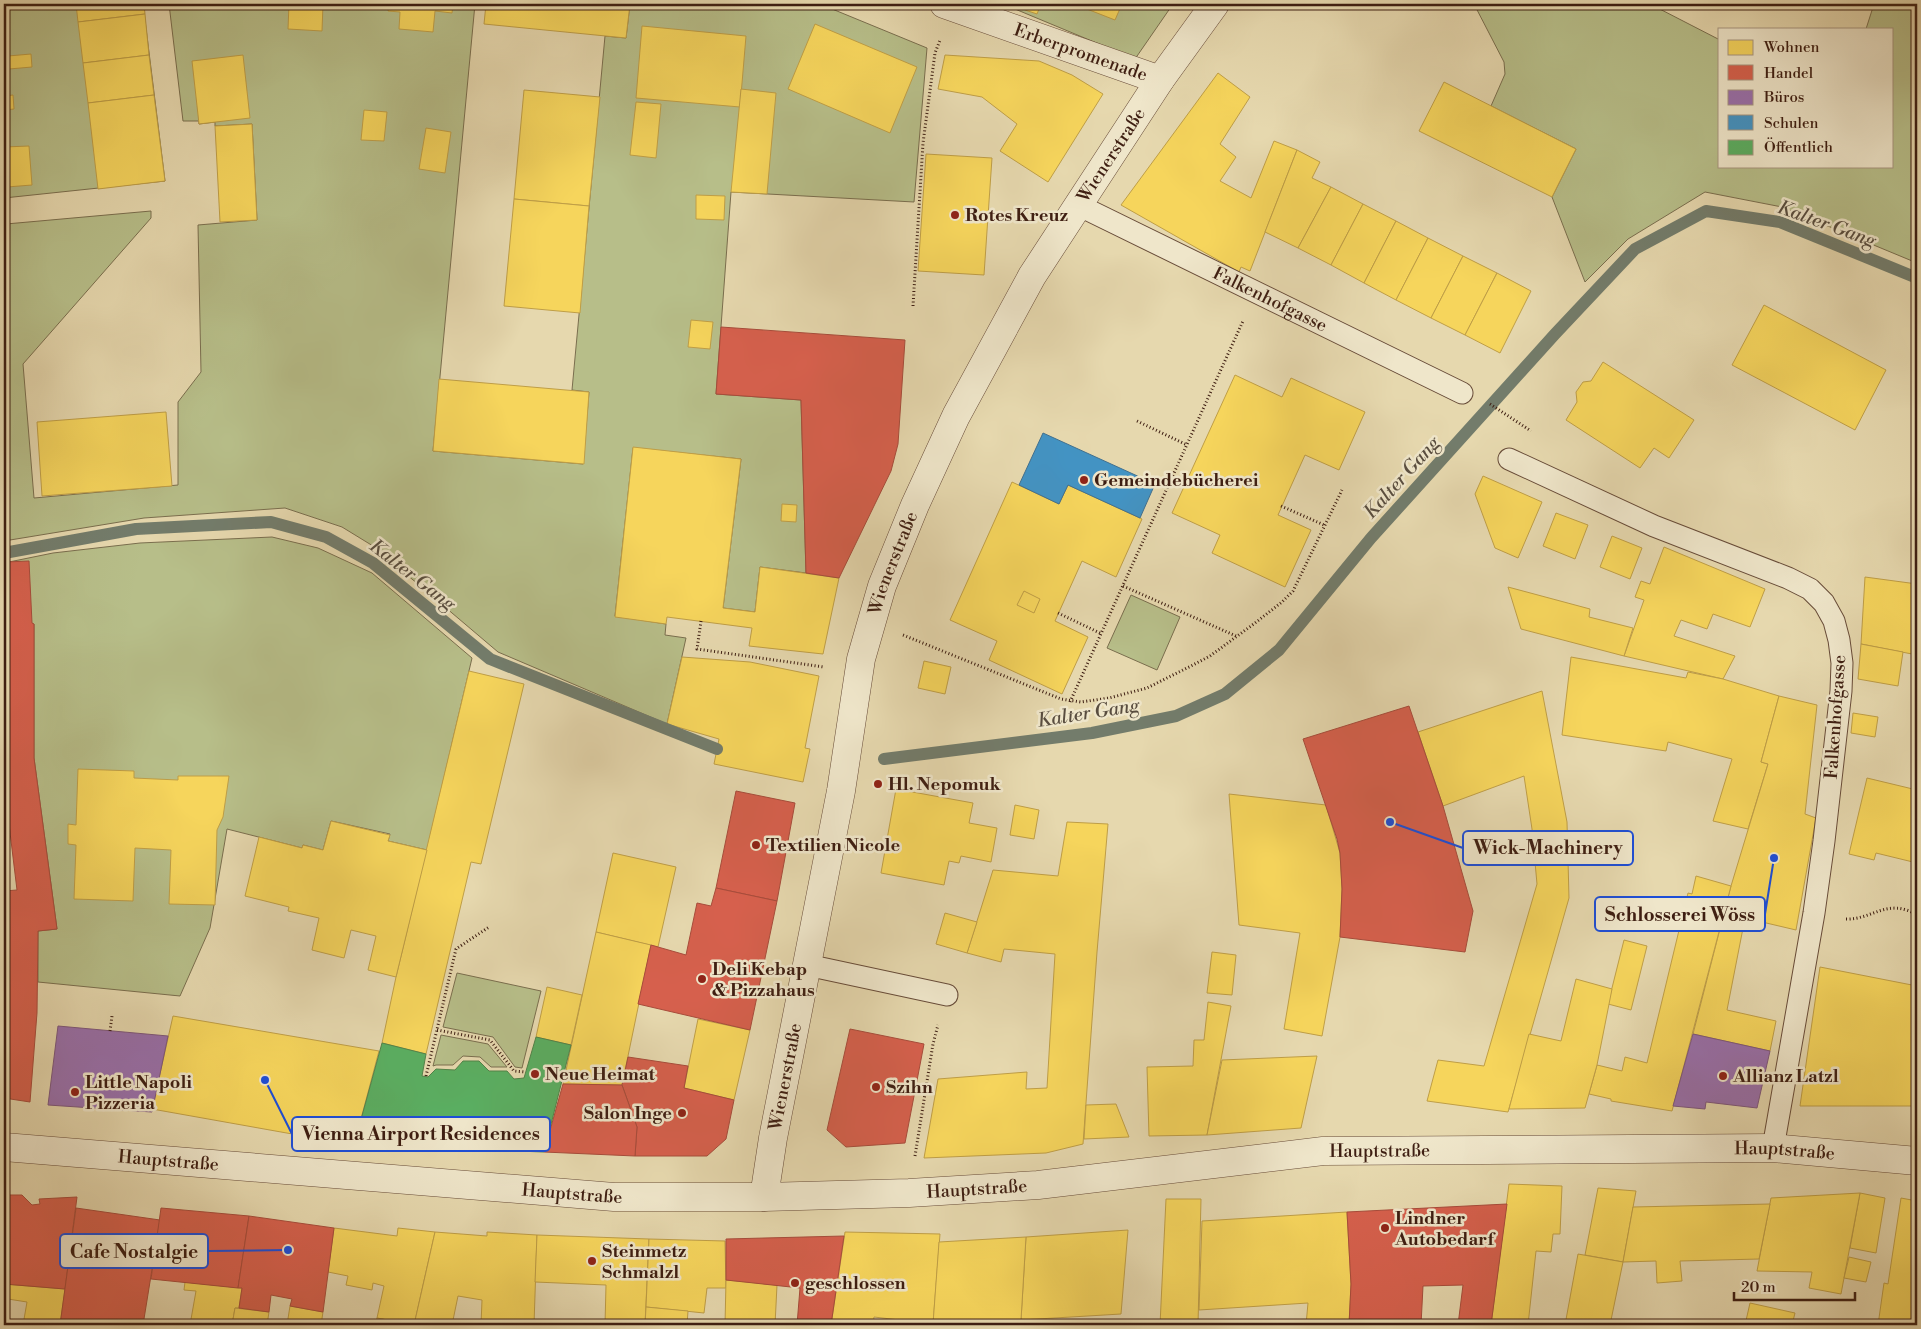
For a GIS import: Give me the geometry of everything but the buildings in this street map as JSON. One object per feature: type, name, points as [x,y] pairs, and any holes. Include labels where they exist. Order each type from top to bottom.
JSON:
[{"type":"street","name":"Wienerstraße","points":[[764,1197],[773,1138],[841,791],[858,677],[870,622],[882,586],[915,505],[956,416],[1032,276],[1160,80],[1216,4]]},
{"type":"street","name":"Erberpromenade","points":[[948,5],[1160,80]]},
{"type":"street","name":"Hauptstraße","points":[[4,1147],[614,1198],[764,1197],[909,1193],[1038,1185],[1324,1151],[1772,1148],[1917,1161]]},
{"type":"lane","name":"Falkenhofgasse","points":[[1078,205],[1462,393]]},
{"type":"lane","name":"Falkenhofgasse","points":[[1509,459],[1654,526],[1788,578],[1810,589],[1824,603],[1834,620],[1842,663],[1841,691],[1824,841],[1814,913],[1772,1148]]},
{"type":"lane","points":[[807,965],[947,995]]},
{"type":"path","points":[[913,306],[923,143],[935,53],[948,5]]},
{"type":"path","points":[[1070,702],[1255,293]]},
{"type":"path","points":[[1485,400],[1512,419]]},
{"type":"path","points":[[1137,421],[1187,445]]},
{"type":"path","points":[[870,622],[1070,702],[1109,698],[1147,688],[1210,656],[1282,602],[1293,591],[1342,490]]},
{"type":"path","points":[[1281,506],[1324,525]]},
{"type":"path","points":[[1123,586],[1236,636]]},
{"type":"path","points":[[1058,614],[1102,634]]},
{"type":"path","points":[[701,621],[697,649],[819,665],[858,677]]},
{"type":"path","points":[[1844,918],[1855,919],[1874,911],[1892,908],[1903,909],[1917,915]]},
{"type":"path","points":[[426,1076],[456,949],[489,926]]},
{"type":"path","points":[[909,1193],[933,1044],[947,995]]},
{"type":"path","points":[[110,1031],[112,1016]]},
{"type":"path","points":[[437,1030],[490,1040],[514,1071],[525,1072]]},
{"type":"green space","points":[[4,4],[143,4],[165,181],[4,198]]},
{"type":"green space","points":[[169,4],[475,4],[433,451],[583,464],[589,392],[572,390],[605,36],[626,38],[630,4],[820,4],[927,48],[914,202],[731,192],[716,394],[801,400],[806,573],[760,567],[755,612],[723,608],[741,459],[633,448],[615,616],[666,624],[665,635],[686,638],[667,724],[498,652],[373,546],[342,527],[285,508],[144,518],[4,541],[4,198],[6,224],[151,211],[151,218],[23,364],[34,498],[178,485],[178,402],[201,372],[198,225],[257,220],[252,124],[215,126],[215,122],[199,124],[199,121],[183,121]]},
{"type":"green space","points":[[1003,4],[1173,4],[1135,59]]},
{"type":"green space","points":[[1474,4],[1650,4],[1718,39],[1718,168],[1894,168],[1894,28],[1866,28],[1874,4],[1917,4],[1917,263],[1782,207],[1705,192],[1628,239],[1585,282],[1552,197],[1576,149],[1491,106],[1505,74],[1504,62]]},
{"type":"green space","points":[[272,537],[318,548],[372,573],[472,658],[427,850],[388,841],[390,834],[331,821],[323,850],[303,845],[302,848],[227,829],[210,928],[180,996],[38,982],[38,931],[57,929],[34,758],[34,624],[4,624],[4,563],[53,553],[140,543]]},
{"type":"green space","points":[[1131,595],[1180,617],[1157,670],[1107,648]]},
{"type":"green space","points":[[457,973],[541,991],[522,1068],[515,1067],[493,1037],[443,1027]]},
{"type":"green space","points":[[441,1035],[488,1044],[507,1067],[491,1067],[480,1057],[463,1056],[453,1065],[433,1066]]},
{"type":"waterway","name":"Kalter Gang","points":[[884,759],[1092,733],[1176,716],[1225,694],[1279,650],[1371,538],[1555,334],[1635,249],[1706,211],[1780,222],[1917,278]]},
{"type":"waterway","name":"Kalter Gang","points":[[4,553],[136,529],[271,522],[326,537],[373,563],[490,659],[717,749]]},
{"type":"place","name":"Rotes Kreuz","points":[[955,215]]},
{"type":"place","name":"Gemeindebücherei","points":[[1084,480]]},
{"type":"place","name":"Hl. Nepomuk","points":[[878,784]]},
{"type":"place","name":"Wick-Machinery","points":[[1390,822]]},
{"type":"place","name":"Textilien Nicole","points":[[756,845]]},
{"type":"place","name":"Schlosserei Wöss","points":[[1774,858]]},
{"type":"place","name":"Deli Kebap & Pizzahaus","points":[[702,979]]},
{"type":"place","name":"Neue Heimat","points":[[535,1074]]},
{"type":"place","name":"Allianz Latzl","points":[[1723,1076]]},
{"type":"place","name":"Vienna Airport Residences","points":[[265,1080]]},
{"type":"place","name":"Szihn","points":[[876,1087]]},
{"type":"place","name":"Little Napoli Pizzeria","points":[[75,1092]]},
{"type":"place","name":"Salon Inge","points":[[682,1113]]},
{"type":"place","name":"Lindner Autobedarf","points":[[1385,1228]]},
{"type":"place","name":"Cafe Nostalgie","points":[[288,1250]]},
{"type":"place","name":"Steinmetz Schmalzl","points":[[592,1261]]},
{"type":"place","name":"geschlossen","points":[[795,1283]]}]
